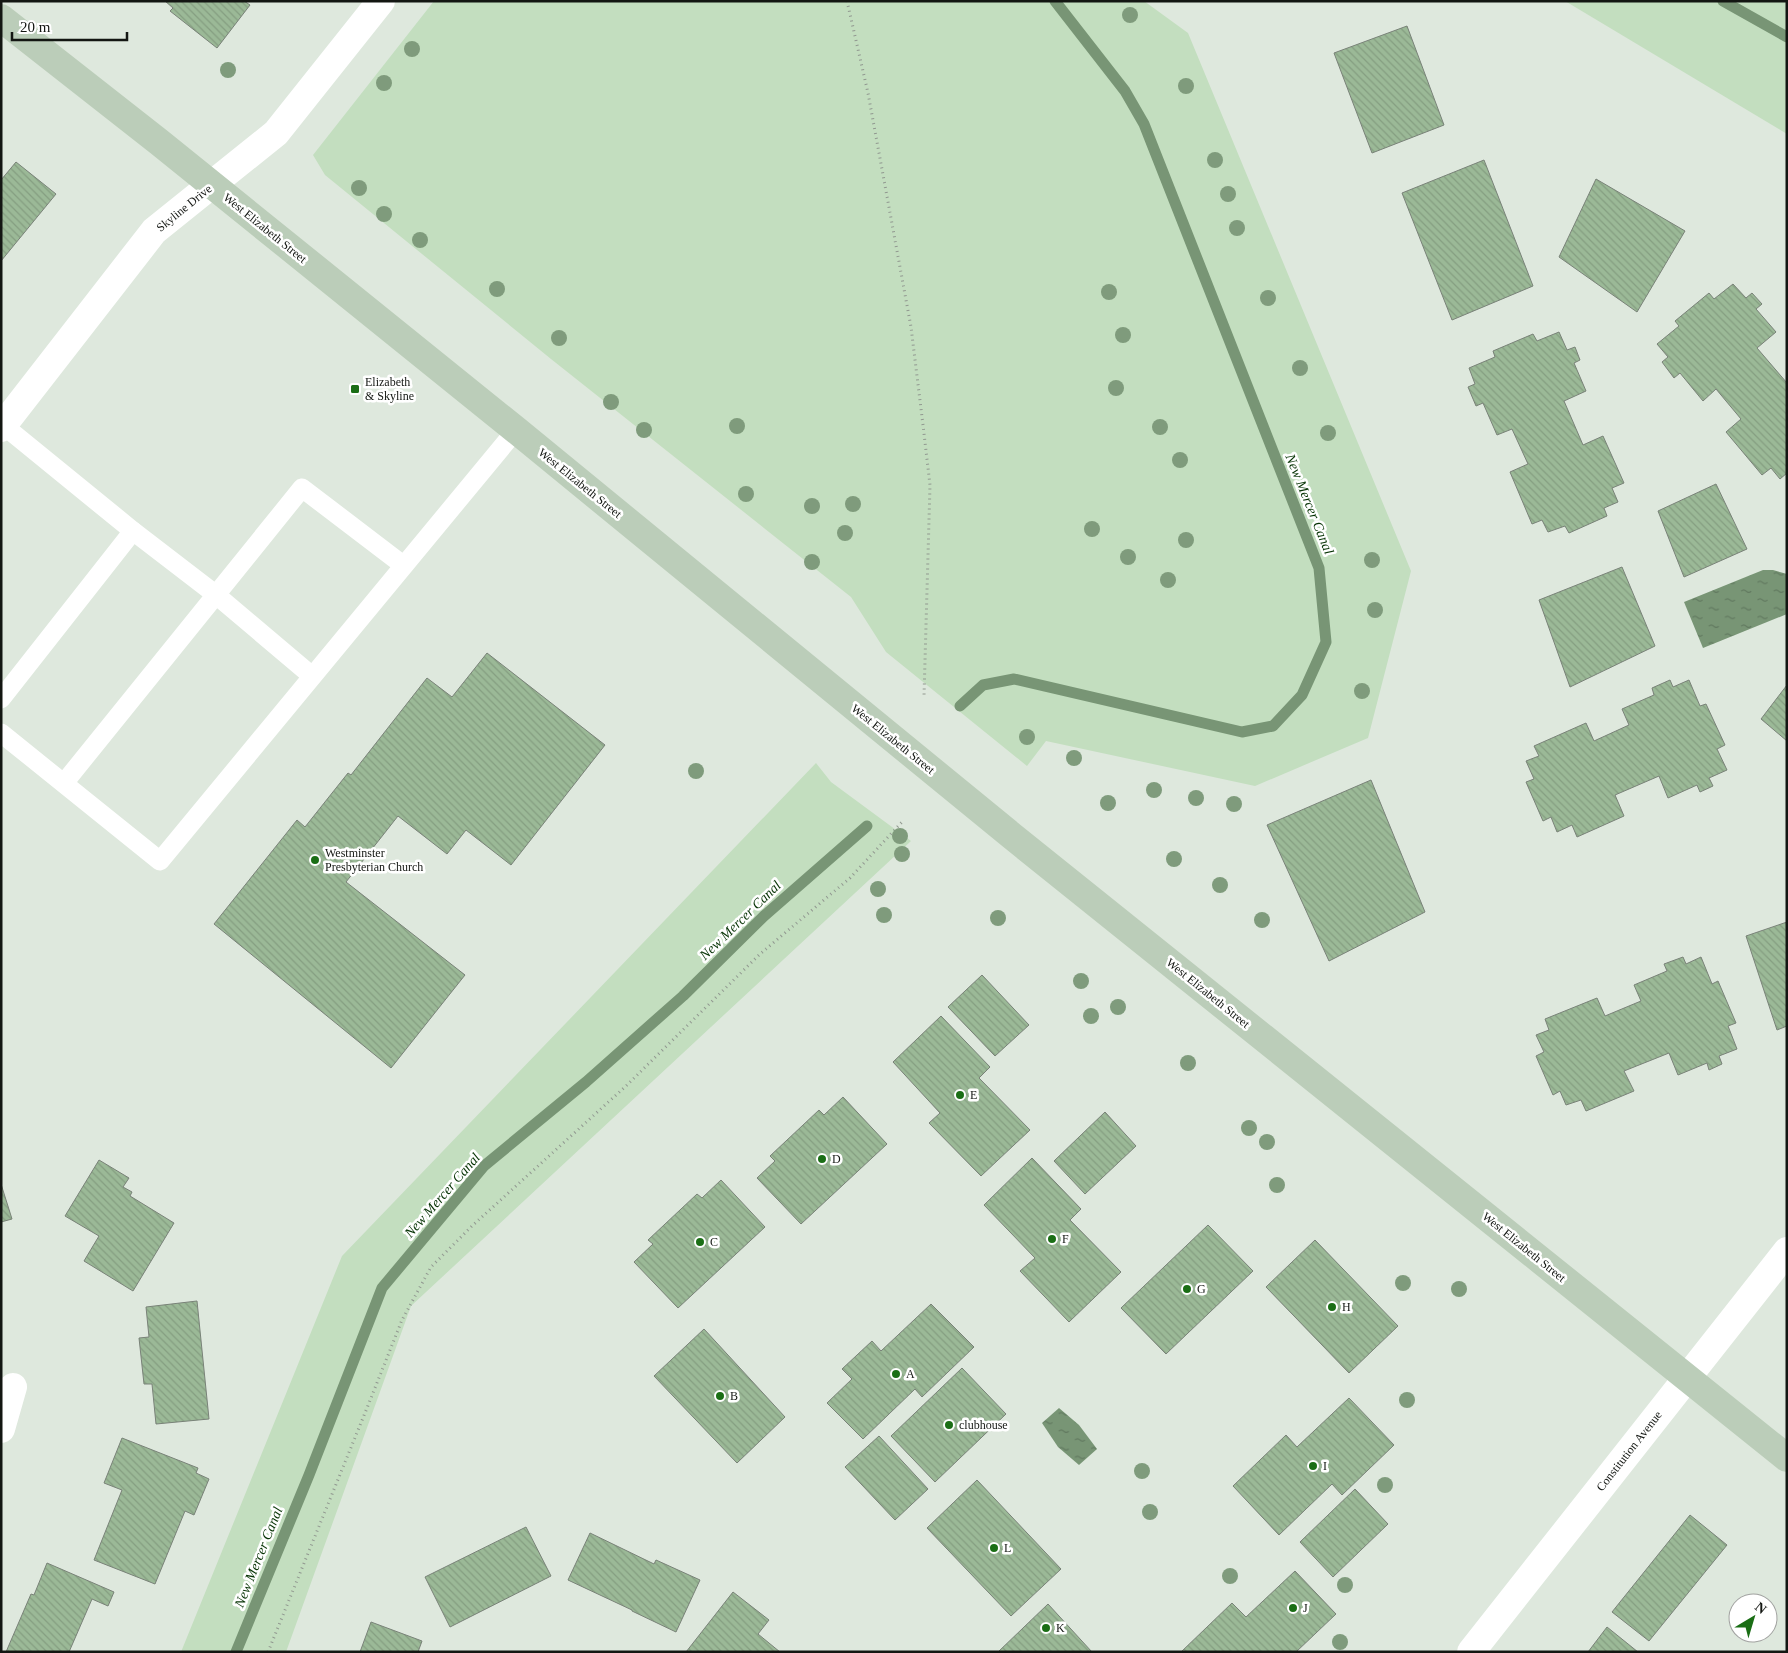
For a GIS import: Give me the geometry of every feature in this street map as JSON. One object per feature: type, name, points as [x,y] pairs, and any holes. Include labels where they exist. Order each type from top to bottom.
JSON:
[{"type":"main road","name":"West Elizabeth Street","points":[[1,18],[80,78],[516,430],[1012,836],[1787,1458]]},
{"type":"street","name":"Skyline Drive","points":[[2,426],[154,231],[276,133],[380,1]]},
{"type":"street","name":"Constitution Avenue","points":[[1471,1652],[1787,1250]]},
{"type":"street","points":[[1,1429],[13,1387]]},
{"type":"lane","points":[[2,426],[215,594],[312,676]]},
{"type":"lane","points":[[1,733],[160,861],[516,430]]},
{"type":"lane","points":[[64,783],[302,488],[403,565]]},
{"type":"lane","points":[[1,699],[133,531]]},
{"type":"path","points":[[847,1],[868,93],[911,327],[930,485],[924,696]]},
{"type":"path","points":[[268,1652],[402,1320],[431,1267],[472,1226],[626,1086],[760,954],[850,878],[902,822]]},
{"type":"shaded area","points":[[434,1],[1144,1],[1188,33],[1411,571],[1368,738],[1255,786],[1046,741],[1027,766],[886,652],[851,597],[551,359],[325,175],[313,155]]},
{"type":"shaded area","points":[[1565,1],[1787,1],[1787,134]]},
{"type":"shaded area","points":[[816,763],[831,782],[911,841],[411,1306],[286,1652],[181,1652],[342,1256]]},
{"type":"water","points":[[1763,570],[1773,570],[1787,574],[1787,614],[1703,648],[1684,602]]},
{"type":"water","points":[[1059,1408],[1079,1425],[1097,1449],[1079,1465],[1058,1447],[1042,1423]]},
{"type":"building","points":[[165,1],[244,1],[250,5],[217,48],[170,11],[173,8]]},
{"type":"building","points":[[1407,26],[1444,125],[1372,153],[1334,53]]},
{"type":"building","points":[[1484,160],[1533,286],[1452,320],[1402,193]]},
{"type":"building","points":[[16,162],[56,194],[1,261],[1,180]]},
{"type":"building","points":[[1596,179],[1685,231],[1637,312],[1559,257]]},
{"type":"building","points":[[1733,284],[1746,298],[1752,293],[1762,304],[1756,309],[1776,332],[1757,348],[1787,383],[1787,473],[1780,479],[1771,468],[1762,475],[1726,432],[1741,419],[1716,389],[1703,401],[1680,373],[1674,378],[1662,362],[1668,357],[1657,344],[1679,326],[1675,321],[1709,293],[1714,299]]},
{"type":"building","points":[[1559,332],[1567,350],[1575,347],[1580,360],[1574,363],[1586,391],[1564,401],[1583,445],[1603,436],[1624,483],[1612,488],[1618,502],[1604,508],[1607,516],[1569,533],[1565,526],[1548,532],[1542,520],[1532,524],[1510,472],[1528,464],[1512,429],[1497,435],[1483,403],[1476,406],[1468,387],[1475,384],[1469,368],[1495,357],[1493,351],[1533,334],[1537,341]]},
{"type":"building","points":[[1716,484],[1747,549],[1684,577],[1658,511]]},
{"type":"building","points":[[1622,567],[1655,646],[1570,687],[1539,600]]},
{"type":"building","name":"Westminster Presbyterian Church","points":[[487,653],[605,745],[511,865],[466,830],[447,854],[398,816],[346,882],[465,975],[391,1068],[214,924],[297,820],[305,827],[348,773],[351,775],[427,678],[452,697]]},
{"type":"building","points":[[1670,680],[1673,687],[1689,680],[1700,706],[1706,704],[1725,745],[1717,749],[1727,770],[1709,778],[1713,786],[1700,792],[1697,785],[1668,798],[1659,776],[1615,795],[1624,816],[1577,837],[1572,825],[1557,832],[1551,817],[1543,821],[1526,782],[1534,779],[1526,761],[1539,756],[1534,746],[1586,723],[1594,741],[1629,725],[1622,709],[1654,695],[1652,688]]},
{"type":"building","points":[[1787,685],[1787,741],[1761,719]]},
{"type":"building","points":[[1371,780],[1425,912],[1329,961],[1267,825]]},
{"type":"building","points":[[1787,922],[1787,1026],[1777,1030],[1746,936]]},
{"type":"building","points":[[1683,957],[1686,964],[1701,957],[1712,984],[1718,981],[1736,1023],[1728,1026],[1737,1049],[1719,1056],[1722,1064],[1709,1070],[1707,1063],[1678,1075],[1669,1053],[1624,1071],[1634,1091],[1586,1111],[1581,1100],[1566,1105],[1560,1091],[1553,1095],[1536,1056],[1544,1052],[1536,1035],[1549,1030],[1545,1019],[1597,998],[1605,1016],[1641,1001],[1634,985],[1667,971],[1664,964]]},
{"type":"building","points":[[982,975],[1029,1025],[995,1056],[948,1007]]},
{"type":"building","name":"E","points":[[941,1016],[990,1067],[979,1078],[1030,1130],[981,1176],[929,1123],[940,1113],[893,1062]]},
{"type":"building","name":"D","points":[[843,1097],[887,1144],[801,1224],[757,1178],[775,1161],[770,1156],[819,1110],[824,1115]]},
{"type":"building","points":[[1105,1112],[1136,1146],[1085,1194],[1054,1161]]},
{"type":"building","name":"F","points":[[1032,1158],[1081,1209],[1070,1220],[1121,1272],[1069,1322],[1020,1271],[1035,1258],[984,1205]]},
{"type":"building","points":[[99,1160],[129,1178],[123,1187],[132,1192],[130,1196],[174,1223],[133,1291],[84,1261],[99,1236],[65,1216]]},
{"type":"building","name":"C","points":[[721,1180],[765,1227],[678,1308],[634,1262],[653,1244],[648,1240],[697,1194],[702,1198]]},
{"type":"building","points":[[1,1184],[12,1219],[1,1222]]},
{"type":"building","name":"G","points":[[1208,1225],[1253,1271],[1166,1354],[1121,1308]]},
{"type":"building","name":"H","points":[[1315,1240],[1398,1326],[1349,1373],[1266,1287]]},
{"type":"building","points":[[197,1301],[209,1419],[156,1424],[152,1384],[144,1384],[139,1338],[149,1337],[146,1307]]},
{"type":"building","name":"A","points":[[931,1304],[974,1347],[922,1397],[915,1389],[863,1439],[827,1403],[852,1379],[842,1369],[872,1341],[881,1351]]},
{"type":"building","name":"B","points":[[704,1329],[785,1417],[737,1463],[654,1376]]},
{"type":"building","name":"clubhouse","points":[[962,1368],[1006,1414],[935,1482],[891,1436]]},
{"type":"building","name":"I","points":[[1349,1398],[1394,1445],[1342,1495],[1332,1484],[1279,1535],[1233,1486],[1286,1435],[1297,1447]]},
{"type":"building","points":[[879,1436],[928,1489],[895,1520],[845,1467]]},
{"type":"building","points":[[122,1438],[198,1468],[196,1473],[209,1479],[194,1515],[185,1511],[155,1584],[94,1560],[122,1490],[104,1483]]},
{"type":"building","name":"L","points":[[977,1480],[1061,1569],[1011,1616],[927,1528]]},
{"type":"building","points":[[1355,1489],[1388,1524],[1333,1577],[1300,1542]]},
{"type":"building","points":[[1690,1515],[1727,1545],[1649,1641],[1612,1612]]},
{"type":"building","points":[[526,1527],[551,1576],[450,1627],[425,1577]]},
{"type":"building","points":[[590,1533],[654,1564],[656,1560],[700,1580],[676,1632],[568,1580]]},
{"type":"building","points":[[47,1563],[114,1592],[108,1606],[92,1599],[69,1652],[6,1652],[31,1594],[34,1595]]},
{"type":"building","name":"J","points":[[1295,1571],[1336,1614],[1296,1652],[1181,1652],[1232,1603],[1246,1617]]},
{"type":"building","points":[[733,1592],[769,1620],[758,1634],[780,1652],[686,1652]]},
{"type":"building","name":"K","points":[[1048,1604],[1092,1652],[998,1652]]},
{"type":"building","points":[[371,1622],[422,1641],[418,1652],[360,1652]]},
{"type":"building","points":[[1607,1627],[1638,1652],[1588,1652]]},
{"type":"waterway","name":"New Mercer Canal","points":[[960,706],[983,685],[1014,679],[1242,732],[1273,726],[1302,695],[1326,642],[1319,568],[1144,124],[1125,91],[1055,1]]},
{"type":"waterway","name":"New Mercer Canal","points":[[1723,1],[1787,37]]},
{"type":"waterway","name":"New Mercer Canal","points":[[236,1652],[309,1475],[382,1288],[484,1166],[586,1082],[683,996],[764,916],[867,826]]},
{"type":"place","name":"Elizabeth & Skyline","points":[[355,389]]},
{"type":"place","name":"Westminster Presbyterian Church","points":[[315,860]]},
{"type":"place","name":"E","points":[[960,1095]]},
{"type":"place","name":"D","points":[[822,1159]]},
{"type":"place","name":"F","points":[[1052,1239]]},
{"type":"place","name":"C","points":[[700,1242]]},
{"type":"place","name":"G","points":[[1187,1289]]},
{"type":"place","name":"H","points":[[1332,1307]]},
{"type":"place","name":"A","points":[[896,1374]]},
{"type":"place","name":"B","points":[[720,1396]]},
{"type":"place","name":"clubhouse","points":[[949,1425]]},
{"type":"place","name":"I","points":[[1313,1466]]},
{"type":"place","name":"L","points":[[994,1548]]},
{"type":"place","name":"J","points":[[1293,1608]]},
{"type":"place","name":"K","points":[[1046,1628]]}]
